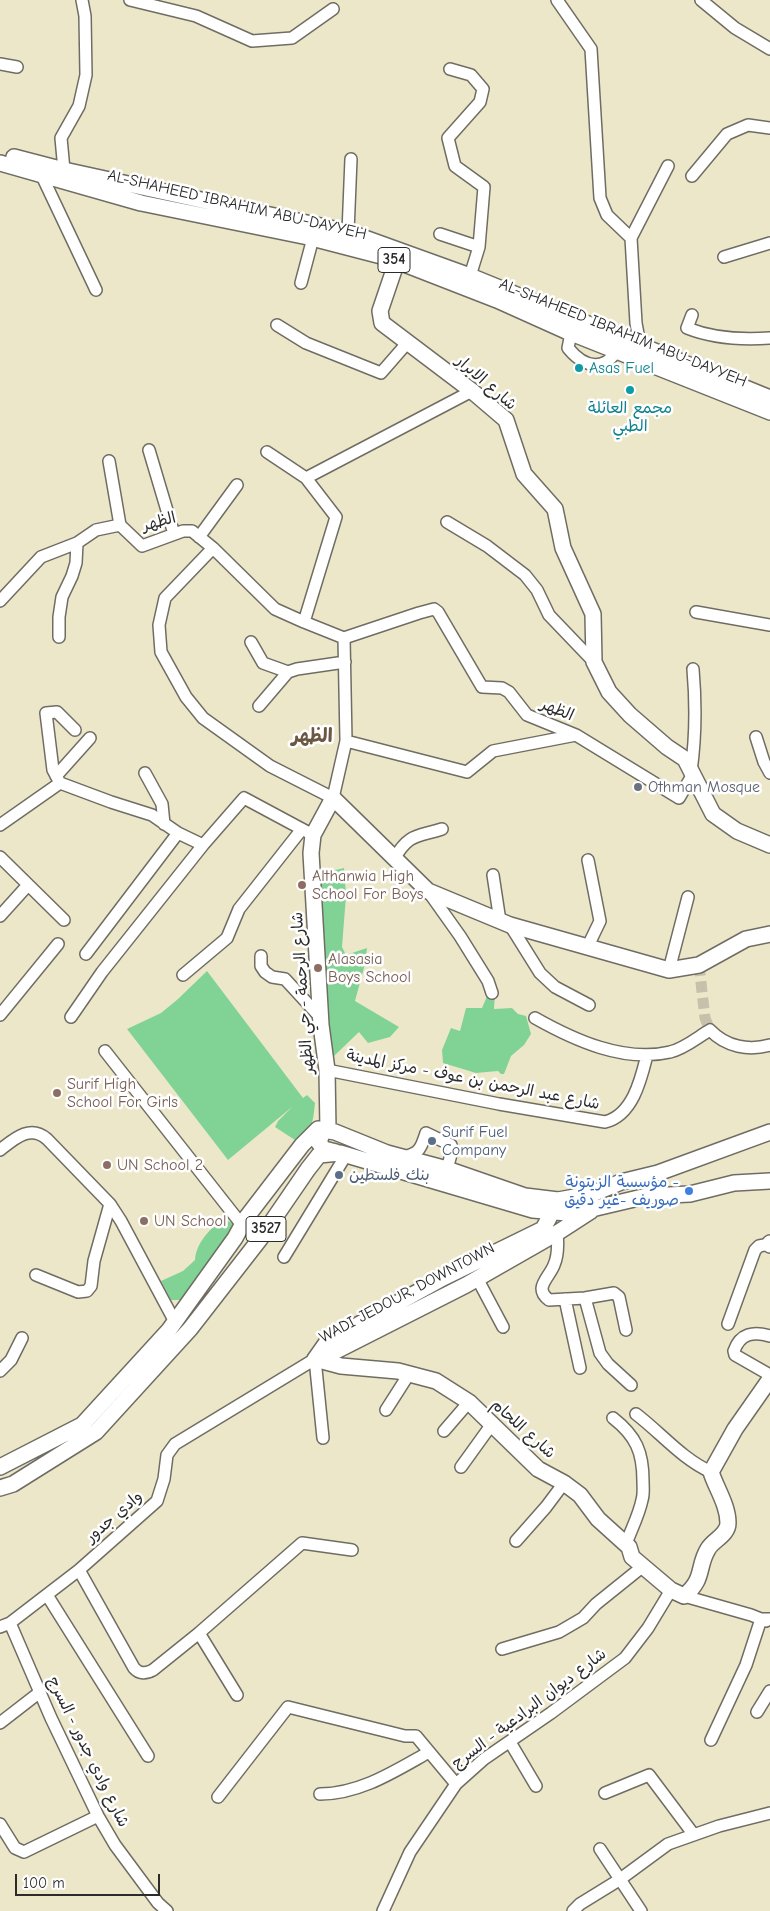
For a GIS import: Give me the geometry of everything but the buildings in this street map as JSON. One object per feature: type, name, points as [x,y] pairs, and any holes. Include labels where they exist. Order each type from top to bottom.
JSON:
[{"type":"main road","name":"AL-SHAHEED IBRAHIM ABU-DAYYEH","points":[[0,153],[64,170],[348,232],[470,276],[770,398]]},
{"type":"main road","name":"AL-SHAHEED IBRAHIM ABU-DAYYEH","points":[[0,163],[141,203],[313,238],[396,261],[497,300],[570,340],[618,351],[770,412]]},
{"type":"main road","name":"شارع الابرار","points":[[396,261],[380,310],[382,323],[472,390],[506,420],[524,474],[555,508],[563,548],[593,614],[594,662]]},
{"type":"main road","points":[[594,662],[609,692],[630,715],[659,741],[686,760],[713,814],[737,831],[770,845]]},
{"type":"main road","points":[[333,798],[428,891],[505,923],[669,970],[699,965],[746,939],[770,934]]},
{"type":"main road","name":"شارع الرحمة - حي الظهر","points":[[328,1130],[327,1070],[320,1017],[310,852],[307,832],[333,798]]},
{"type":"main road","name":"3527","points":[[0,1467],[82,1425],[169,1330],[273,1181],[318,1128],[394,1155],[447,1169],[559,1207],[605,1188],[658,1173],[770,1132]]},
{"type":"main road","name":"3527","points":[[328,1130],[320,1136],[320,1147],[533,1210],[559,1207],[601,1207]]},
{"type":"main road","name":"3527","points":[[0,1488],[13,1484],[96,1432],[190,1329],[260,1239],[316,1157],[323,1154],[343,1154]]},
{"type":"main road","points":[[431,1181],[443,1177],[447,1169]]},
{"type":"main road","name":"3527","points":[[544,1234],[601,1207],[647,1196],[690,1194],[734,1182],[768,1183]]},
{"type":"main road","points":[[601,1207],[598,1200],[599,1195],[605,1188]]},
{"type":"main road","points":[[544,1234],[549,1218],[559,1207]]},
{"type":"main road","name":"WADI JEDOUR, DOWNTOWN","points":[[315,1359],[324,1357],[477,1278],[544,1234]]},
{"type":"main road","name":"WADI JEDOUR, DOWNTOWN","points":[[315,1359],[327,1342],[443,1278],[544,1234]]},
{"type":"main road","name":"شارع اللحام","points":[[315,1359],[342,1366],[398,1371],[436,1381],[469,1402],[538,1469],[564,1483],[580,1495],[598,1519],[626,1544],[632,1557],[642,1567],[678,1593]]},
{"type":"main road","points":[[678,1593],[698,1581],[708,1549],[724,1533],[728,1526],[727,1515],[711,1472],[735,1429],[770,1380]]},
{"type":"street","points":[[64,170],[61,138],[80,106],[86,76],[85,16],[82,0]]},
{"type":"street","points":[[130,0],[196,16],[252,42],[292,38],[334,9]]},
{"type":"street","points":[[557,0],[592,49],[600,198],[607,214],[630,238]]},
{"type":"street","points":[[701,0],[735,28],[770,49]]},
{"type":"street","points":[[0,64],[17,67]]},
{"type":"street","points":[[450,69],[470,76],[483,89],[480,102],[448,138],[455,166],[484,187],[479,247],[470,276]]},
{"type":"street","points":[[692,176],[727,134],[748,125],[770,128]]},
{"type":"street","points":[[348,232],[351,159]]},
{"type":"street","points":[[640,346],[636,323],[630,238],[668,166]]},
{"type":"street","points":[[42,176],[96,290]]},
{"type":"street","points":[[440,234],[479,247]]},
{"type":"street","points":[[301,283],[313,238]]},
{"type":"street","points":[[724,257],[770,243]]},
{"type":"street","points":[[692,315],[687,328],[698,333],[748,340],[770,338]]},
{"type":"street","points":[[277,324],[306,343],[380,373],[408,342]]},
{"type":"street","points":[[570,340],[580,360],[585,363],[606,362],[618,351]]},
{"type":"street","points":[[306,478],[472,390]]},
{"type":"street","points":[[149,450],[174,534]]},
{"type":"street","points":[[268,452],[306,478],[336,517],[304,622]]},
{"type":"street","name":"الظهر","points":[[109,461],[120,525],[142,546],[183,531],[192,531],[213,548],[276,609],[344,638],[419,613],[434,610],[438,612],[482,687],[502,688],[509,692],[527,715],[576,735]]},
{"type":"street","points":[[199,537],[237,485]]},
{"type":"street","points":[[447,522],[487,546],[525,575],[536,590],[549,615],[594,662]]},
{"type":"street","points":[[0,601],[41,557],[77,543],[96,530],[120,525]]},
{"type":"street","points":[[59,637],[62,597],[74,570],[77,543]]},
{"type":"street","points":[[213,548],[165,598],[159,625],[161,652],[186,697],[203,718],[270,766],[333,798],[346,741],[344,638]]},
{"type":"street","points":[[696,612],[770,625]]},
{"type":"street","points":[[251,642],[263,663],[288,672]]},
{"type":"street","points":[[259,706],[288,672],[345,662]]},
{"type":"street","points":[[576,735],[679,798],[692,772],[696,710],[693,669]]},
{"type":"street","points":[[75,730],[56,712],[46,713],[53,770],[58,779],[111,802],[152,815],[164,824],[203,845]]},
{"type":"street","name":"الظهر","points":[[346,741],[466,772],[493,751],[576,735]]},
{"type":"street","points":[[756,737],[765,766],[770,773]]},
{"type":"street","points":[[0,825],[58,779],[90,738]]},
{"type":"street","points":[[145,773],[162,804],[164,824]]},
{"type":"street","points":[[71,1018],[102,972],[203,845],[244,798],[307,832],[239,910],[227,938],[183,975]]},
{"type":"street","points":[[394,858],[402,845],[418,834],[442,830]]},
{"type":"street","points":[[86,954],[178,832]]},
{"type":"street","points":[[0,858],[64,920]]},
{"type":"street","points":[[587,948],[600,921],[588,860]]},
{"type":"street","points":[[493,875],[505,923],[540,974],[555,987],[588,1005]]},
{"type":"street","points":[[0,916],[28,885]]},
{"type":"street","points":[[428,891],[460,936],[488,981],[492,993]]},
{"type":"street","points":[[669,970],[688,897]]},
{"type":"street","points":[[0,1015],[58,944]]},
{"type":"street","points":[[261,956],[261,966],[265,972],[272,977],[285,979],[320,1017]]},
{"type":"street","points":[[535,1018],[560,1032],[606,1049],[647,1055],[674,1050],[710,1030],[720,1038],[745,1048],[770,1045]]},
{"type":"street","points":[[105,1051],[242,1225]]},
{"type":"street","name":"شارع عبد الرحمن بن عوف - مركز المدينة","points":[[327,1070],[499,1104],[605,1122],[618,1117],[625,1110],[640,1080],[647,1055]]},
{"type":"street","points":[[0,1150],[23,1133],[34,1132],[41,1135],[110,1204],[175,1322]]},
{"type":"street","points":[[394,1155],[417,1153],[425,1136],[449,1143],[452,1148],[447,1169]]},
{"type":"street","points":[[284,1257],[343,1154]]},
{"type":"street","points":[[36,1275],[78,1292],[87,1291],[91,1286],[94,1261],[110,1204]]},
{"type":"street","points":[[544,1234],[558,1242],[555,1263],[542,1284],[542,1291],[549,1300],[584,1298],[611,1293],[617,1294],[620,1299],[626,1330]]},
{"type":"street","points":[[728,1324],[755,1250],[760,1245],[770,1244]]},
{"type":"street","points":[[477,1278],[503,1327]]},
{"type":"street","points":[[584,1298],[600,1353],[608,1364],[632,1385]]},
{"type":"street","points":[[566,1299],[580,1368]]},
{"type":"street","points":[[770,1336],[756,1333],[747,1334],[740,1339],[734,1351],[735,1355],[770,1375]]},
{"type":"street","points":[[0,1371],[11,1360],[22,1338]]},
{"type":"street","points":[[315,1359],[323,1438]]},
{"type":"street","name":"وادي جدور","points":[[5,1625],[79,1570],[157,1501],[162,1490],[167,1455],[175,1444],[315,1359]]},
{"type":"street","points":[[386,1410],[409,1374]]},
{"type":"street","points":[[444,1431],[469,1402]]},
{"type":"street","points":[[636,1414],[700,1468],[711,1472]]},
{"type":"street","points":[[613,1418],[627,1431],[640,1452],[642,1468],[642,1499],[626,1544]]},
{"type":"street","points":[[461,1467],[492,1424]]},
{"type":"street","points":[[516,1542],[564,1483]]},
{"type":"street","points":[[79,1570],[134,1668],[138,1672],[146,1673],[153,1670],[199,1633],[302,1543],[352,1550]]},
{"type":"street","points":[[502,1649],[559,1632],[583,1618],[596,1604],[642,1567]]},
{"type":"street","points":[[678,1593],[767,1620],[711,1740]]},
{"type":"street","name":"شارع ديوان البرادعية - السرج","points":[[382,1911],[410,1852],[456,1784],[484,1759],[625,1658],[678,1593]]},
{"type":"street","points":[[47,1595],[148,1756]]},
{"type":"street","name":"شارع وادي جدور - السرج","points":[[5,1625],[40,1692],[98,1816],[156,1907],[167,1911]]},
{"type":"street","points":[[199,1633],[237,1695]]},
{"type":"street","points":[[756,1712],[770,1691]]},
{"type":"street","points":[[0,1723],[40,1692]]},
{"type":"street","points":[[218,1796],[288,1707],[405,1736],[416,1736],[456,1784]]},
{"type":"street","points":[[510,1742],[536,1786]]},
{"type":"street","points":[[320,1794],[348,1792],[394,1771],[429,1752]]},
{"type":"street","points":[[605,1793],[649,1775],[694,1835]]},
{"type":"street","points":[[573,1911],[588,1898],[598,1894],[619,1880],[668,1844],[719,1826],[770,1813]]},
{"type":"street","points":[[0,1824],[15,1848],[24,1852],[98,1816]]},
{"type":"street","points":[[600,1849],[641,1911]]},
{"type":"green space","points":[[344,868],[346,896],[342,947],[346,955],[367,948],[365,964],[355,1001],[399,1027],[390,1037],[368,1043],[359,1032],[333,1057],[329,1040],[318,874]]},
{"type":"green space","points":[[207,971],[303,1098],[307,1095],[315,1103],[311,1124],[307,1133],[298,1142],[275,1127],[278,1121],[292,1107],[228,1160],[127,1029],[161,1013]]},
{"type":"green space","points":[[495,993],[494,1009],[512,1008],[518,1014],[526,1016],[531,1034],[524,1045],[511,1056],[504,1074],[498,1071],[476,1073],[443,1063],[442,1050],[451,1028],[460,1031],[466,1008],[482,1008],[488,994]]},
{"type":"green space","points":[[224,1219],[234,1224],[232,1239],[183,1300],[171,1300],[161,1281],[183,1271],[195,1260],[198,1248],[205,1236]]},
{"type":"tunnel","points":[[699,965],[705,1018],[710,1030]]},
{"type":"place","name":"Asas Fuel","points":[[579,368]]},
{"type":"place","name":"مجمع العائلة الطبي","points":[[630,390]]},
{"type":"place","name":"Othman Mosque","points":[[638,787]]},
{"type":"place","name":"Althanwia High School For Boys","points":[[302,885]]},
{"type":"place","name":"Alasasia Boys School","points":[[318,968]]},
{"type":"place","name":"Surif High School For Girls","points":[[57,1093]]},
{"type":"place","name":"Surif Fuel Company","points":[[432,1141]]},
{"type":"place","name":"UN School 2","points":[[107,1165]]},
{"type":"place","name":"بنك فلسطين","points":[[339,1175]]},
{"type":"place","name":"مؤسسة الزيتونة - صوريف -غير دقيق","points":[[689,1191]]},
{"type":"place","name":"UN School","points":[[144,1221]]},
{"type":"district","name":"الظهر","points":[[312,737]]}]
